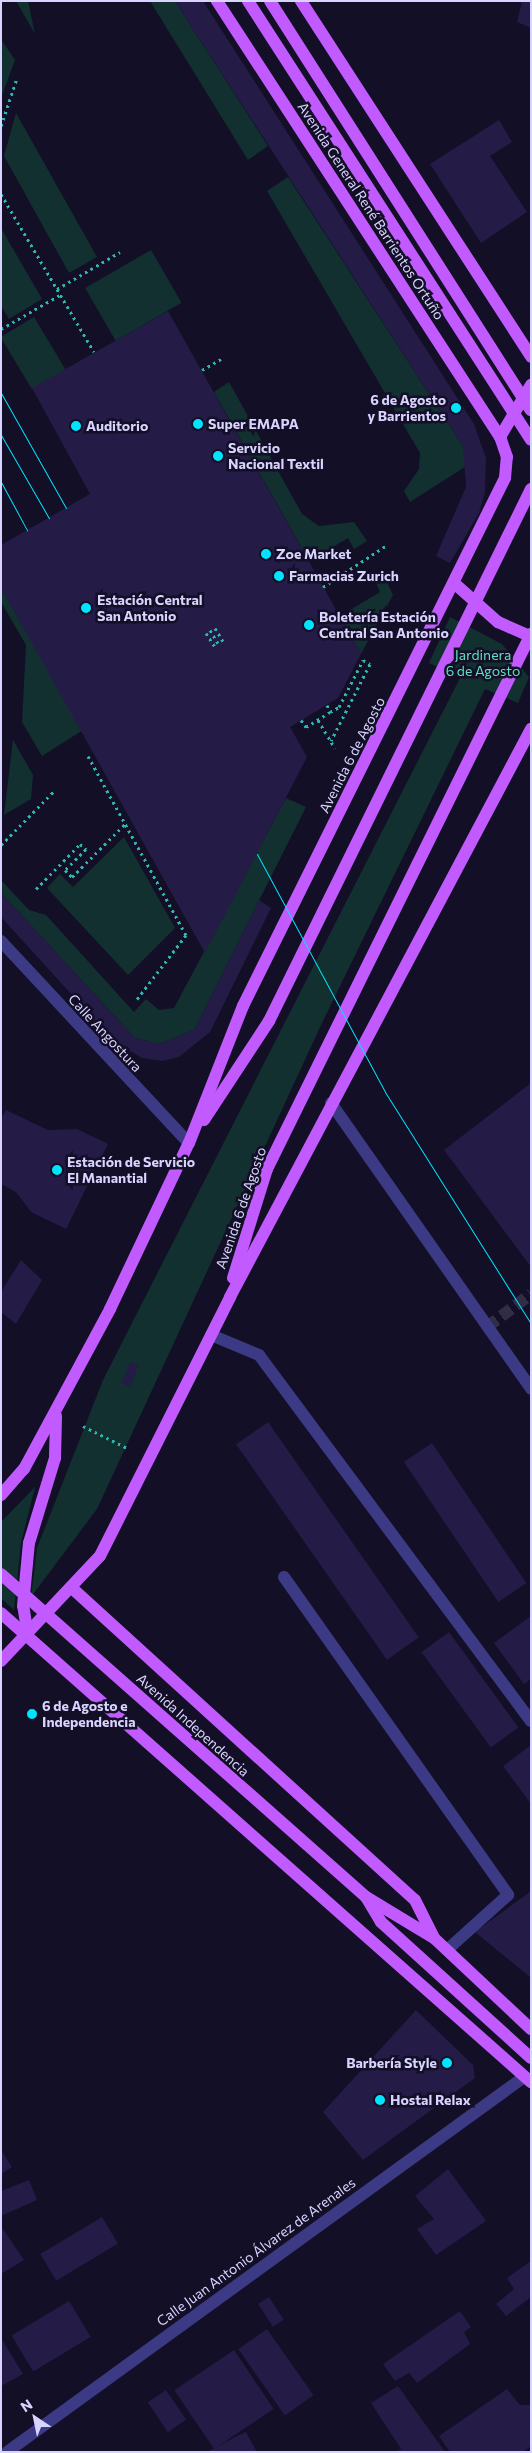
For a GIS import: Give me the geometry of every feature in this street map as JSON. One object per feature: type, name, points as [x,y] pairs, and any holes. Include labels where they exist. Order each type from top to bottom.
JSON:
[{"type":"main road","name":"Avenida General René Barrientos Ortuño","points":[[217,1],[500,437]]},
{"type":"main road","points":[[248,1],[531,440]]},
{"type":"main road","points":[[270,1],[531,410]]},
{"type":"main road","points":[[301,1],[531,357]]},
{"type":"main road","points":[[500,437],[531,385]]},
{"type":"main road","name":"Avenida 6 de Agosto","points":[[1,1494],[24,1468],[57,1412],[189,1143],[243,1006],[505,478],[507,456],[500,437]]},
{"type":"main road","name":"Avenida 6 de Agosto","points":[[189,1143],[269,1021],[445,670],[531,489]]},
{"type":"main road","points":[[454,583],[498,622],[531,635]]},
{"type":"main road","name":"Avenida 6 de Agosto","points":[[224,1309],[267,1169],[531,635]]},
{"type":"main road","name":"Avenida 6 de Agosto","points":[[1,1661],[73,1589],[100,1556],[124,1513],[224,1309],[331,1103],[531,729]]},
{"type":"main road","points":[[28,1636],[23,1606],[29,1543],[54,1458],[57,1412]]},
{"type":"main road","name":"Avenida Independencia","points":[[1,1574],[366,1897],[434,1938],[531,2029]]},
{"type":"main road","points":[[73,1589],[415,1900],[434,1938]]},
{"type":"main road","points":[[1,1613],[528,2079]]},
{"type":"main road","name":"Avenida Independencia","points":[[366,1897],[381,1922],[531,2058]]},
{"type":"street","name":"Calle Angostura","points":[[1,941],[189,1143]]},
{"type":"street","points":[[331,1103],[531,1389]]},
{"type":"street","points":[[211,1335],[259,1355],[531,1721]]},
{"type":"street","points":[[284,1577],[508,1894],[447,1950]]},
{"type":"street","name":"Calle Juan Antonio Álvarez de Arenales","points":[[7,2452],[528,2079]]},
{"type":"path","points":[[1,126],[17,78]]},
{"type":"path","points":[[1,194],[94,352]]},
{"type":"path","points":[[57,289],[120,252]]},
{"type":"path","points":[[1,329],[60,295]]},
{"type":"path","points":[[202,370],[221,359]]},
{"type":"path","points":[[323,587],[387,544]]},
{"type":"path","points":[[215,628],[224,643]]},
{"type":"path","points":[[210,630],[219,645]]},
{"type":"path","points":[[206,633],[215,648]]},
{"type":"path","points":[[302,720],[306,727],[339,707],[363,660],[370,664],[331,742]]},
{"type":"path","points":[[327,705],[330,712]]},
{"type":"path","points":[[318,720],[335,748]]},
{"type":"path","points":[[88,756],[186,935],[137,999]]},
{"type":"path","points":[[1,845],[54,791]]},
{"type":"path","points":[[36,889],[80,844],[86,849],[65,870],[72,877],[125,824]]},
{"type":"path","points":[[83,1426],[127,1448]]},
{"type":"green space","points":[[16,1],[28,1],[35,34]]},
{"type":"green space","points":[[150,1],[175,1],[268,146],[248,160]]},
{"type":"green space","points":[[1,39],[15,60],[1,98]]},
{"type":"green space","points":[[16,113],[97,257],[69,273],[4,156]]},
{"type":"green space","points":[[288,177],[463,446],[468,465],[410,502],[404,491],[419,469],[420,453],[267,191]]},
{"type":"green space","points":[[1,228],[42,299],[9,319],[1,306]]},
{"type":"green space","points":[[151,250],[182,303],[116,341],[85,288]]},
{"type":"green space","points":[[34,317],[65,369],[32,389],[1,337]]},
{"type":"green space","points":[[229,382],[302,514],[319,526],[354,522],[367,541],[354,549],[348,538],[309,561],[214,392]]},
{"type":"green space","points":[[385,578],[393,595],[361,654],[340,616],[380,592],[376,583]]},
{"type":"green space","points":[[1,588],[83,730],[42,756],[22,722],[26,645],[1,602]]},
{"type":"green space","name":"Jardinera 6 de Agosto","points":[[450,617],[502,644],[529,677],[518,703],[485,689],[322,1023],[97,1509],[31,1597],[37,1548],[103,1380],[460,678],[429,663]]},
{"type":"green space","points":[[13,740],[33,775],[31,799],[4,815]]},
{"type":"green space","points":[[286,798],[306,807],[194,1030],[159,1044],[135,1038],[1,893],[1,880],[29,910],[46,915],[134,1012],[146,999],[159,1010],[174,1008]]},
{"type":"green space","points":[[124,837],[175,928],[128,975],[47,888],[60,874],[73,887]]},
{"type":"green space","points":[[35,1487],[21,1543],[14,1610],[1,1598],[1,1522]]},
{"type":"building","points":[[175,1],[203,1],[474,424],[486,458],[485,492],[479,513],[450,563],[436,556],[466,487],[463,446]]},
{"type":"building","points":[[522,1],[531,1],[531,28],[517,22]]},
{"type":"building","points":[[499,120],[512,142],[490,156],[527,212],[481,243],[430,164]]},
{"type":"building","name":"Estación Central San Antonio","points":[[168,311],[361,654],[338,698],[290,727],[307,757],[205,953],[1,588],[1,545],[90,494],[32,388]]},
{"type":"building","points":[[1,893],[135,1038],[159,1044],[194,1030],[259,900],[271,908],[210,1032],[179,1057],[162,1061],[142,1058],[114,1041],[1,917]]},
{"type":"building","points":[[531,1083],[531,1267],[444,1150]]},
{"type":"building","points":[[6,1110],[48,1130],[77,1129],[108,1144],[66,1229],[31,1212],[16,1192],[1,1184],[1,1119]]},
{"type":"building","points":[[21,1260],[42,1280],[16,1324],[1,1312],[1,1292]]},
{"type":"building","points":[[130,1362],[138,1365],[130,1387],[122,1383]]},
{"type":"building","points":[[268,1422],[419,1637],[387,1660],[236,1444]]},
{"type":"building","points":[[432,1443],[527,1583],[498,1602],[404,1462]]},
{"type":"building","points":[[531,1616],[531,1679],[524,1684],[494,1643]]},
{"type":"building","points":[[449,1632],[518,1727],[491,1747],[421,1652]]},
{"type":"building","points":[[531,1745],[531,1804],[503,1766]]},
{"type":"building","points":[[531,1891],[531,1978],[475,1932]]},
{"type":"building","points":[[416,2010],[473,2065],[475,2078],[363,2160],[323,2112]]},
{"type":"building","points":[[1,2150],[12,2167],[1,2174]]},
{"type":"building","points":[[448,2169],[486,2221],[436,2255],[417,2229],[434,2219],[415,2196]]},
{"type":"building","points":[[29,2180],[37,2200],[1,2216],[1,2191]]},
{"type":"building","points":[[102,2217],[118,2244],[56,2281],[40,2254]]},
{"type":"building","points":[[3,2229],[24,2260],[1,2274],[1,2230]]},
{"type":"building","points":[[531,2261],[531,2297],[506,2316],[496,2304],[514,2289],[507,2278]]},
{"type":"building","points":[[269,2297],[284,2320],[273,2327],[258,2304]]},
{"type":"building","points":[[69,2301],[91,2337],[33,2372],[12,2336]]},
{"type":"building","points":[[460,2311],[471,2327],[464,2332],[470,2344],[417,2383],[409,2373],[395,2381],[383,2364]]},
{"type":"building","points":[[267,2329],[313,2395],[285,2415],[238,2349]]},
{"type":"building","points":[[1,2338],[23,2374],[1,2386]]},
{"type":"building","points":[[234,2350],[274,2409],[214,2449],[174,2390]]},
{"type":"building","points":[[398,2386],[445,2452],[396,2452],[401,2449],[371,2403]]},
{"type":"building","points":[[507,2389],[520,2405],[531,2405],[531,2446],[523,2452],[450,2452],[439,2436]]},
{"type":"building","points":[[166,2390],[186,2420],[168,2432],[148,2402]]},
{"type":"building","points":[[246,2432],[257,2452],[207,2452],[237,2436]]},
{"type":"tunnel","points":[[487,1327],[531,1294]]},
{"type":"tram line","points":[[1,393],[66,508]]},
{"type":"tram line","points":[[1,435],[49,518]]},
{"type":"tram line","points":[[1,482],[27,530]]},
{"type":"tram line","points":[[257,854],[385,1092],[531,1324]]},
{"type":"place","name":"6 de Agosto y Barrientos","points":[[456,408]]},
{"type":"place","name":"Super EMAPA","points":[[198,424]]},
{"type":"place","name":"Auditorio","points":[[76,426]]},
{"type":"place","name":"Servicio Nacional Textil","points":[[218,456]]},
{"type":"place","name":"Zoe Market","points":[[266,554]]},
{"type":"place","name":"Farmacias Zurich","points":[[279,576]]},
{"type":"place","name":"Estación Central San Antonio","points":[[86,608]]},
{"type":"place","name":"Boletería Estación Central San Antonio","points":[[309,625]]},
{"type":"place","name":"Estación de Servicio El Manantial","points":[[57,1170]]},
{"type":"place","name":"6 de Agosto e Independencia","points":[[32,1714]]},
{"type":"place","name":"Barbería Style","points":[[447,2063]]},
{"type":"place","name":"Hostal Relax","points":[[380,2100]]}]
